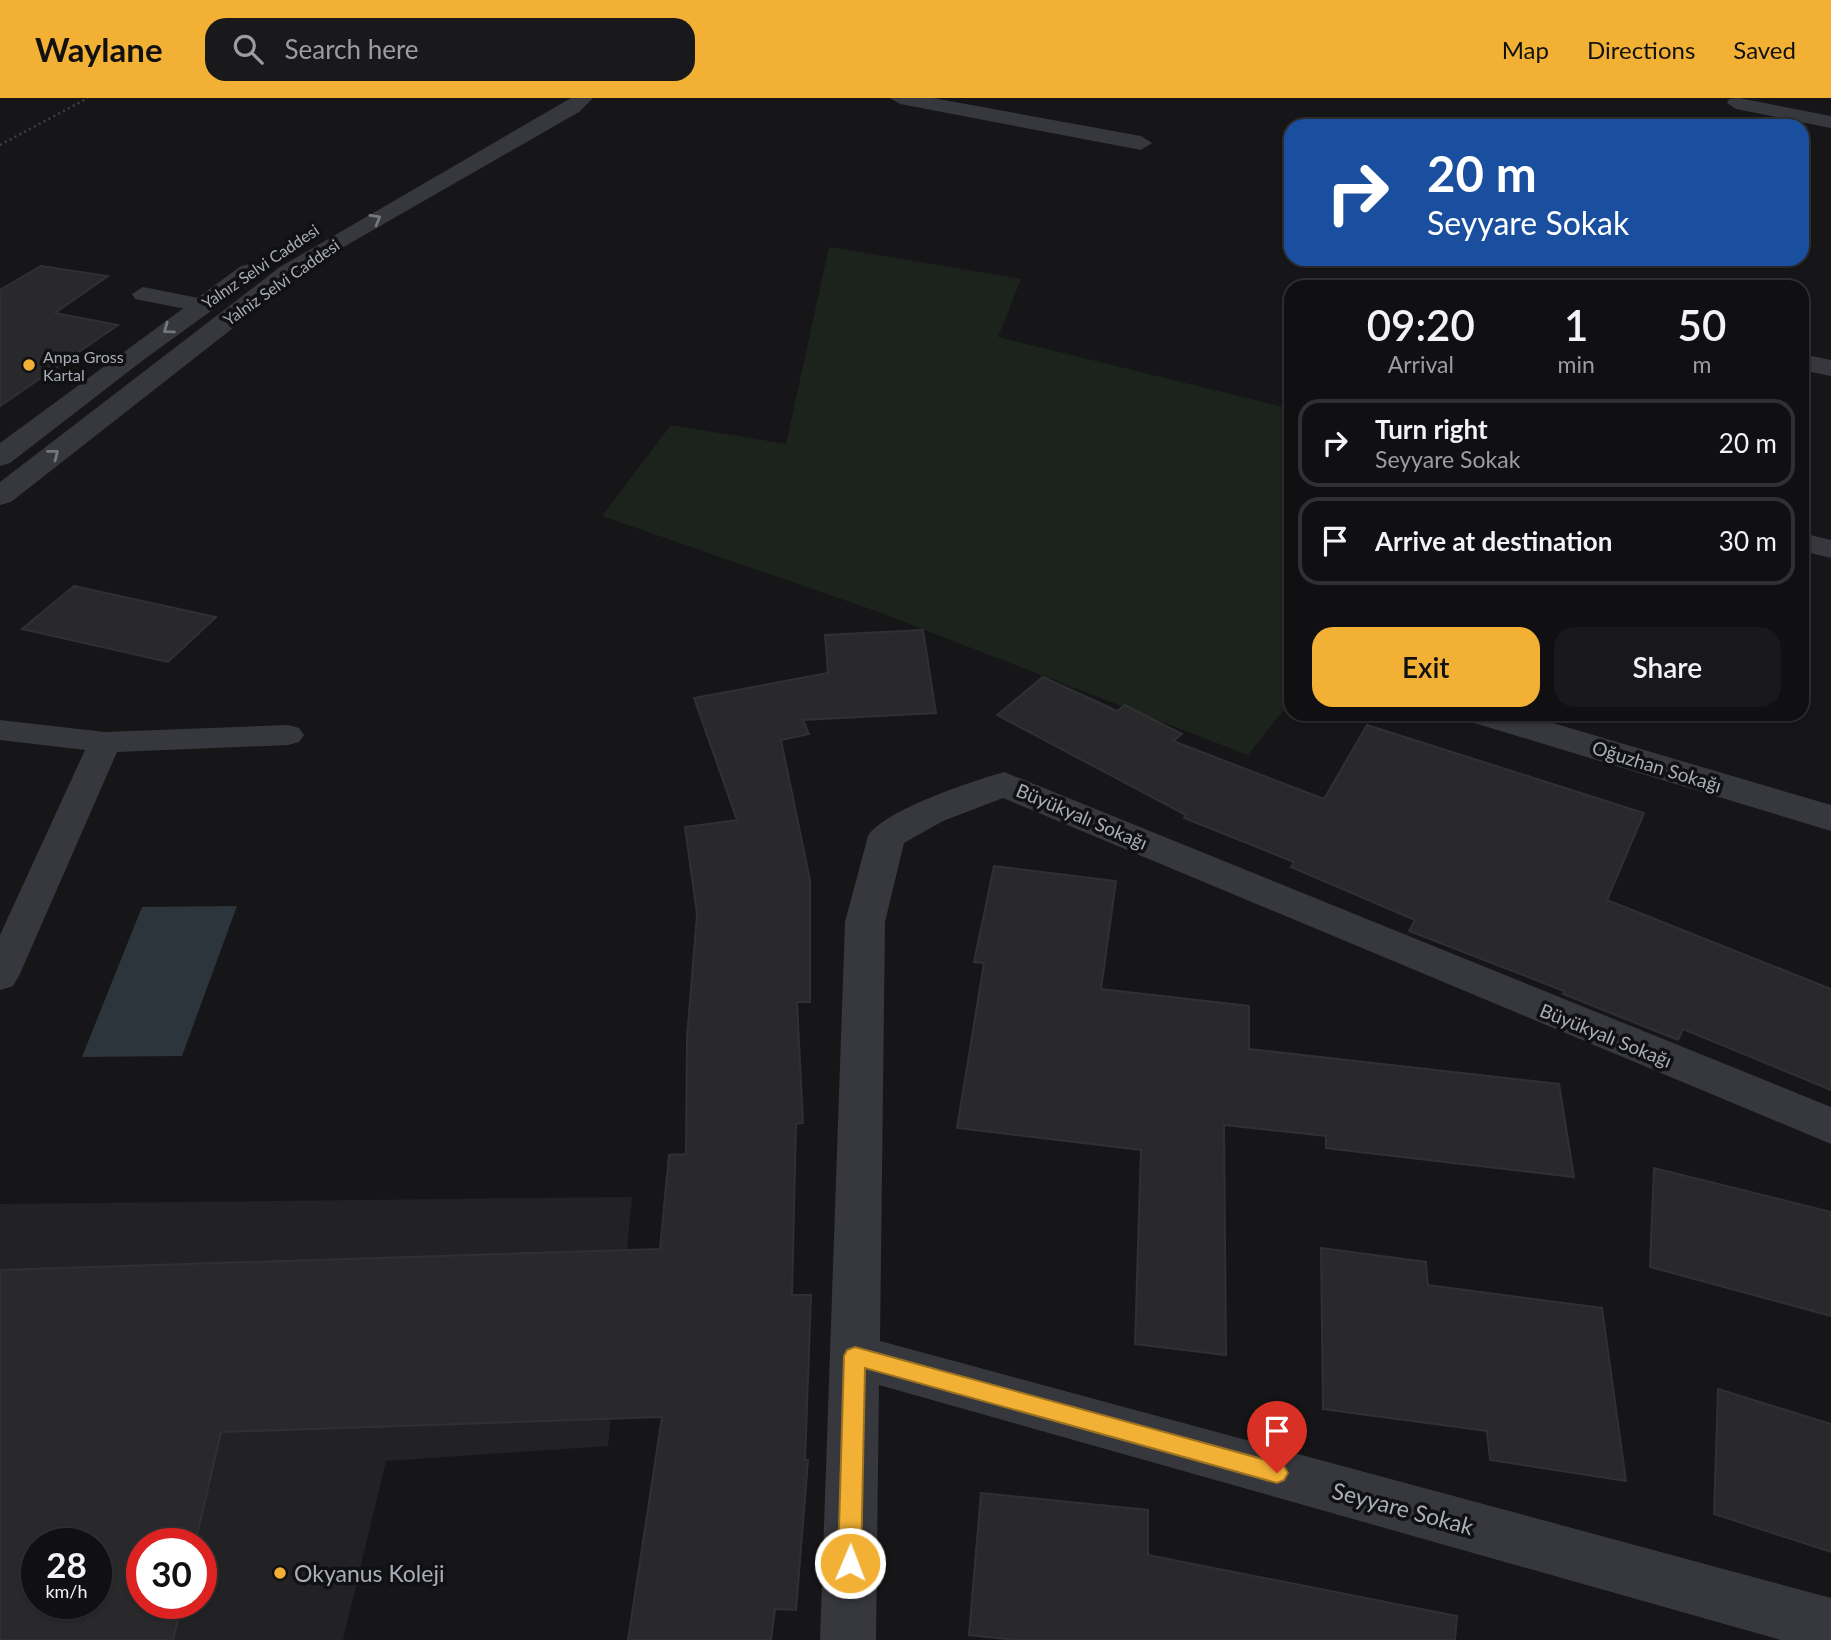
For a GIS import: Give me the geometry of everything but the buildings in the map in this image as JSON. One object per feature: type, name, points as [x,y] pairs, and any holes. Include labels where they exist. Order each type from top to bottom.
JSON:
[{"type":"street","name":"Yalniz Selvi Caddesi","points":[[0,496],[289,272],[339,240],[572,108],[583,98]]},
{"type":"street","points":[[900,98],[1141,143]]},
{"type":"street","name":"Yalnız Selvi Caddesi","points":[[0,457],[201,305],[288,245],[480,138],[531,104]]},
{"type":"street","points":[[1809,353],[1831,350]]},
{"type":"street","points":[[1809,363],[1831,368]]},
{"type":"street","points":[[1809,544],[1831,549]]},
{"type":"street","name":"Oğuzhan Sokağı","points":[[1506,721],[1831,818]]},
{"type":"street","name":"Büyükyalı Sokağı","points":[[848,1640],[865,922],[887,836],[930,812],[1004,784],[1831,1126]]},
{"type":"street","name":"Seyyare Sokak","points":[[855,1356],[1831,1626]]},
{"type":"lane","points":[[1732,101],[1831,122]]},
{"type":"lane","points":[[1732,101],[1762,119]]},
{"type":"lane","points":[[143,294],[201,305]]},
{"type":"lane","points":[[0,730],[105,742],[288,734]]},
{"type":"lane","points":[[0,976],[105,742]]},
{"type":"path","points":[[0,145],[88,98]]},
{"type":"shaded area","points":[[829,247],[1021,279],[998,337],[1284,407],[1284,710],[1248,755],[876,611],[602,516],[671,425],[786,444]]},
{"type":"shaded area","points":[[237,906],[182,1056],[82,1057],[142,907]]},
{"type":"shaded area","points":[[632,1197],[608,1446],[386,1461],[343,1640],[0,1640],[0,1204]]},
{"type":"place","name":"Anpa Gross Kartal","points":[[29,365]]},
{"type":"place","name":"Okyanus Koleji","points":[[280,1573]]},
{"type":"route","points":[[850,1563],[855,1356],[1277,1473]]}]
